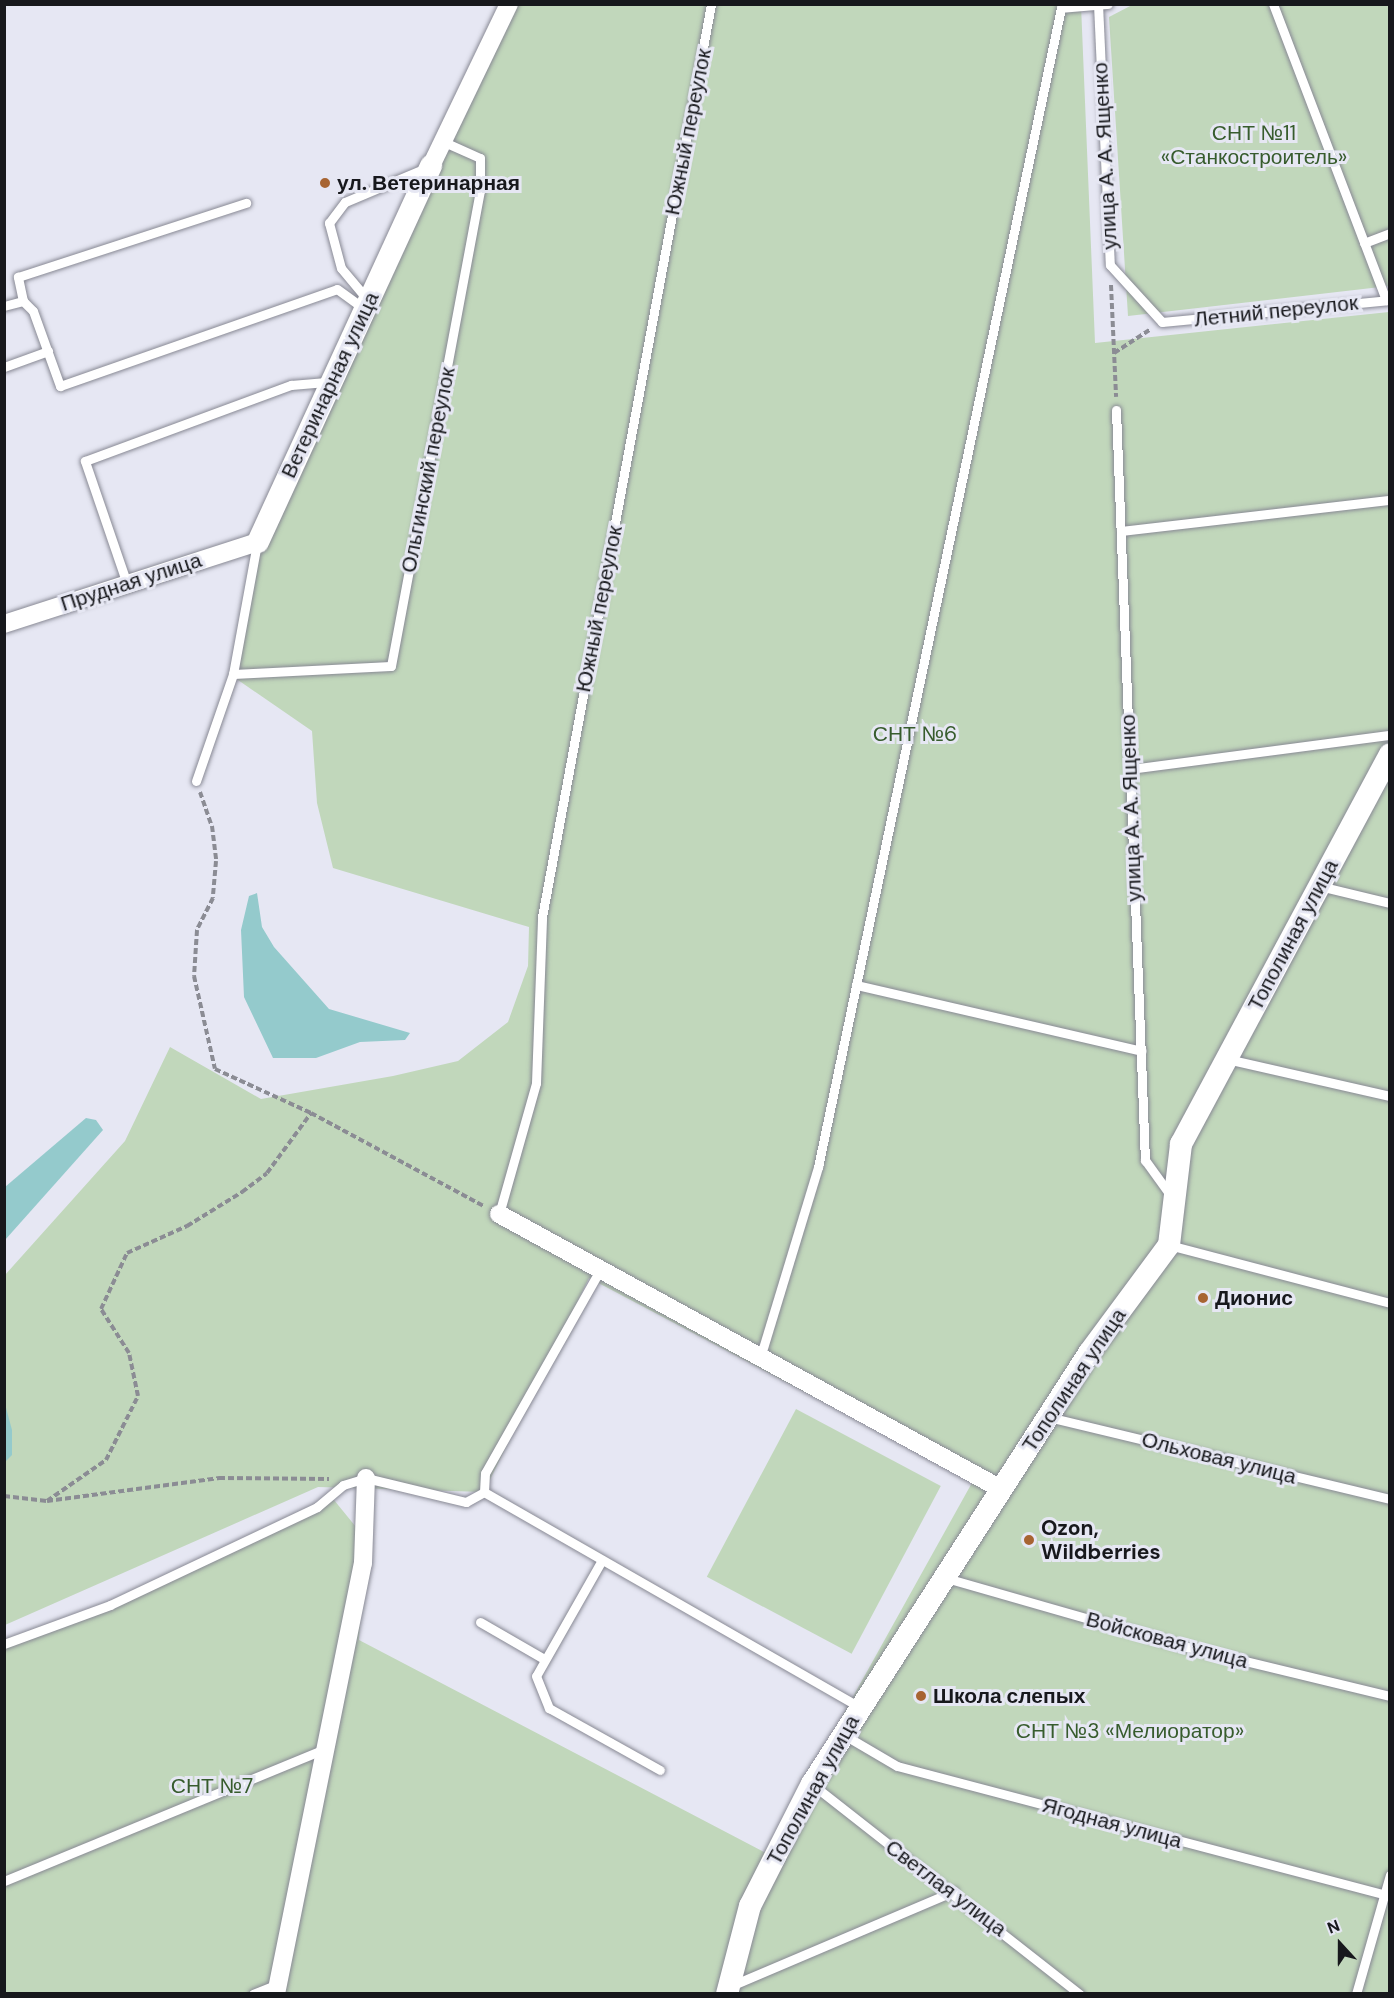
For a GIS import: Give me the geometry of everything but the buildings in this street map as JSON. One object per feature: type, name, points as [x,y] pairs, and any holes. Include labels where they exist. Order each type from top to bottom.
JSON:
[{"type":"street","name":"Ветеринарная улица","points":[[258,542],[430,166],[509,4]]},
{"type":"street","name":"Прудная улица","points":[[4,624],[126,581],[258,542]]},
{"type":"street","name":"Тополиная улица","points":[[723,1991],[750,1906],[812,1784],[842,1734],[946,1578],[1048,1417],[1169,1245],[1181,1144],[1389,754]]},
{"type":"street","points":[[499,1214],[1001,1489]]},
{"type":"street","points":[[277,1989],[329,1746],[363,1563],[366,1478]]},
{"type":"lane","name":"Южный переулок","points":[[499,1214],[536,1083],[542,917],[711,4]]},
{"type":"lane","points":[[760,1359],[818,1167],[1061,8],[1098,7],[1108,4]]},
{"type":"lane","points":[[1273,4],[1388,300]]},
{"type":"lane","name":"улица А. А. Ященко","points":[[1098,7],[1110,264],[1162,322]]},
{"type":"lane","name":"Ольгинский переулок","points":[[233,674],[391,666],[480,191],[480,158],[442,141]]},
{"type":"lane","points":[[367,305],[341,267],[329,223],[345,202],[430,166]]},
{"type":"lane","points":[[246,203],[18,277],[23,301],[33,311],[60,386],[337,289],[367,305]]},
{"type":"lane","points":[[1364,243],[1389,233]]},
{"type":"lane","name":"Летний переулок","points":[[1162,322],[1388,300]]},
{"type":"lane","points":[[4,306],[23,301]]},
{"type":"lane","points":[[4,367],[48,351]]},
{"type":"lane","points":[[126,581],[85,461],[291,385],[332,381]]},
{"type":"lane","name":"улица А. А. Ященко","points":[[1116,410],[1145,1160],[1173,1198]]},
{"type":"lane","points":[[1121,531],[1389,500]]},
{"type":"lane","name":"Ветеринарная улица","points":[[196,781],[233,674],[258,542]]},
{"type":"lane","points":[[1130,769],[1389,735]]},
{"type":"lane","points":[[1319,886],[1389,903]]},
{"type":"lane","points":[[856,985],[1141,1051]]},
{"type":"lane","points":[[1227,1059],[1389,1096]]},
{"type":"lane","points":[[1169,1245],[1389,1303]]},
{"type":"lane","points":[[484,1492],[485,1473],[600,1270]]},
{"type":"lane","name":"Ольховая улица","points":[[1048,1417],[1389,1499]]},
{"type":"lane","points":[[4,1644],[110,1605],[317,1507],[343,1485],[366,1478],[460,1501],[484,1492]]},
{"type":"lane","points":[[484,1492],[860,1707]]},
{"type":"lane","points":[[602,1560],[536,1676],[549,1708],[660,1770]]},
{"type":"lane","name":"Войсковая улица","points":[[946,1578],[1187,1647],[1389,1696]]},
{"type":"lane","points":[[480,1622],[544,1659]]},
{"type":"lane","name":"Ягодная улица","points":[[842,1734],[897,1766],[1387,1895]]},
{"type":"lane","points":[[4,1881],[329,1746]]},
{"type":"lane","name":"Светлая улица","points":[[812,1784],[954,1891],[1080,1994]]},
{"type":"lane","points":[[1356,1994],[1387,1895],[1389,1875]]},
{"type":"lane","points":[[723,1991],[954,1891]]},
{"type":"lane","points":[[253,1994],[277,1989]]},
{"type":"path","points":[[1110,264],[1116,410]]},
{"type":"path","points":[[1114,353],[1162,322]]},
{"type":"path","points":[[196,781],[212,826],[216,861],[213,898],[197,930],[194,976],[215,1069],[311,1113],[499,1214]]},
{"type":"path","points":[[47,1501],[105,1460],[138,1396],[129,1353],[101,1309],[127,1253],[187,1226],[242,1192],[267,1173],[311,1113]]},
{"type":"path","points":[[4,1496],[47,1501],[219,1478],[333,1479]]},
{"type":"green space","name":"СНТ №11 «Станкостроитель»","points":[[1134,4],[1389,5],[1389,286],[1128,316],[1109,17]]},
{"type":"green space","points":[[506,5],[1081,5],[1095,343],[1389,312],[1389,1993],[5,1993],[4,1649],[334,1500],[365,1538],[359,1640],[766,1853],[973,1481],[589,1278],[484,1492],[318,1487],[5,1625],[5,1275],[125,1141],[170,1047],[261,1099],[393,1076],[458,1061],[508,1022],[528,966],[529,927],[333,868],[317,803],[312,731],[238,680],[254,538]]},
{"type":"green space","points":[[796,1409],[941,1486],[852,1654],[707,1577]]},
{"type":"shaded area","points":[[257,893],[262,927],[274,947],[329,1009],[410,1033],[405,1040],[360,1042],[316,1058],[273,1058],[244,997],[241,930],[249,896]]},
{"type":"shaded area","points":[[86,1118],[96,1120],[103,1130],[5,1240],[5,1187]]},
{"type":"shaded area","points":[[5,1404],[12,1430],[12,1455],[5,1462]]},
{"type":"place","name":"ул. Ветеринарная","points":[[325,183]]},
{"type":"place","name":"Дионис","points":[[1203,1298]]},
{"type":"place","name":"Ozon, Wildberries","points":[[1029,1540]]},
{"type":"place","name":"Школа слепых","points":[[921,1696]]},
{"type":"park label","name":"СНТ №6","points":[[915,734]]},
{"type":"park label","name":"СНТ №3 «Мелиоратор»","points":[[1130,1731]]},
{"type":"park label","name":"СНТ №7","points":[[212,1786]]}]
